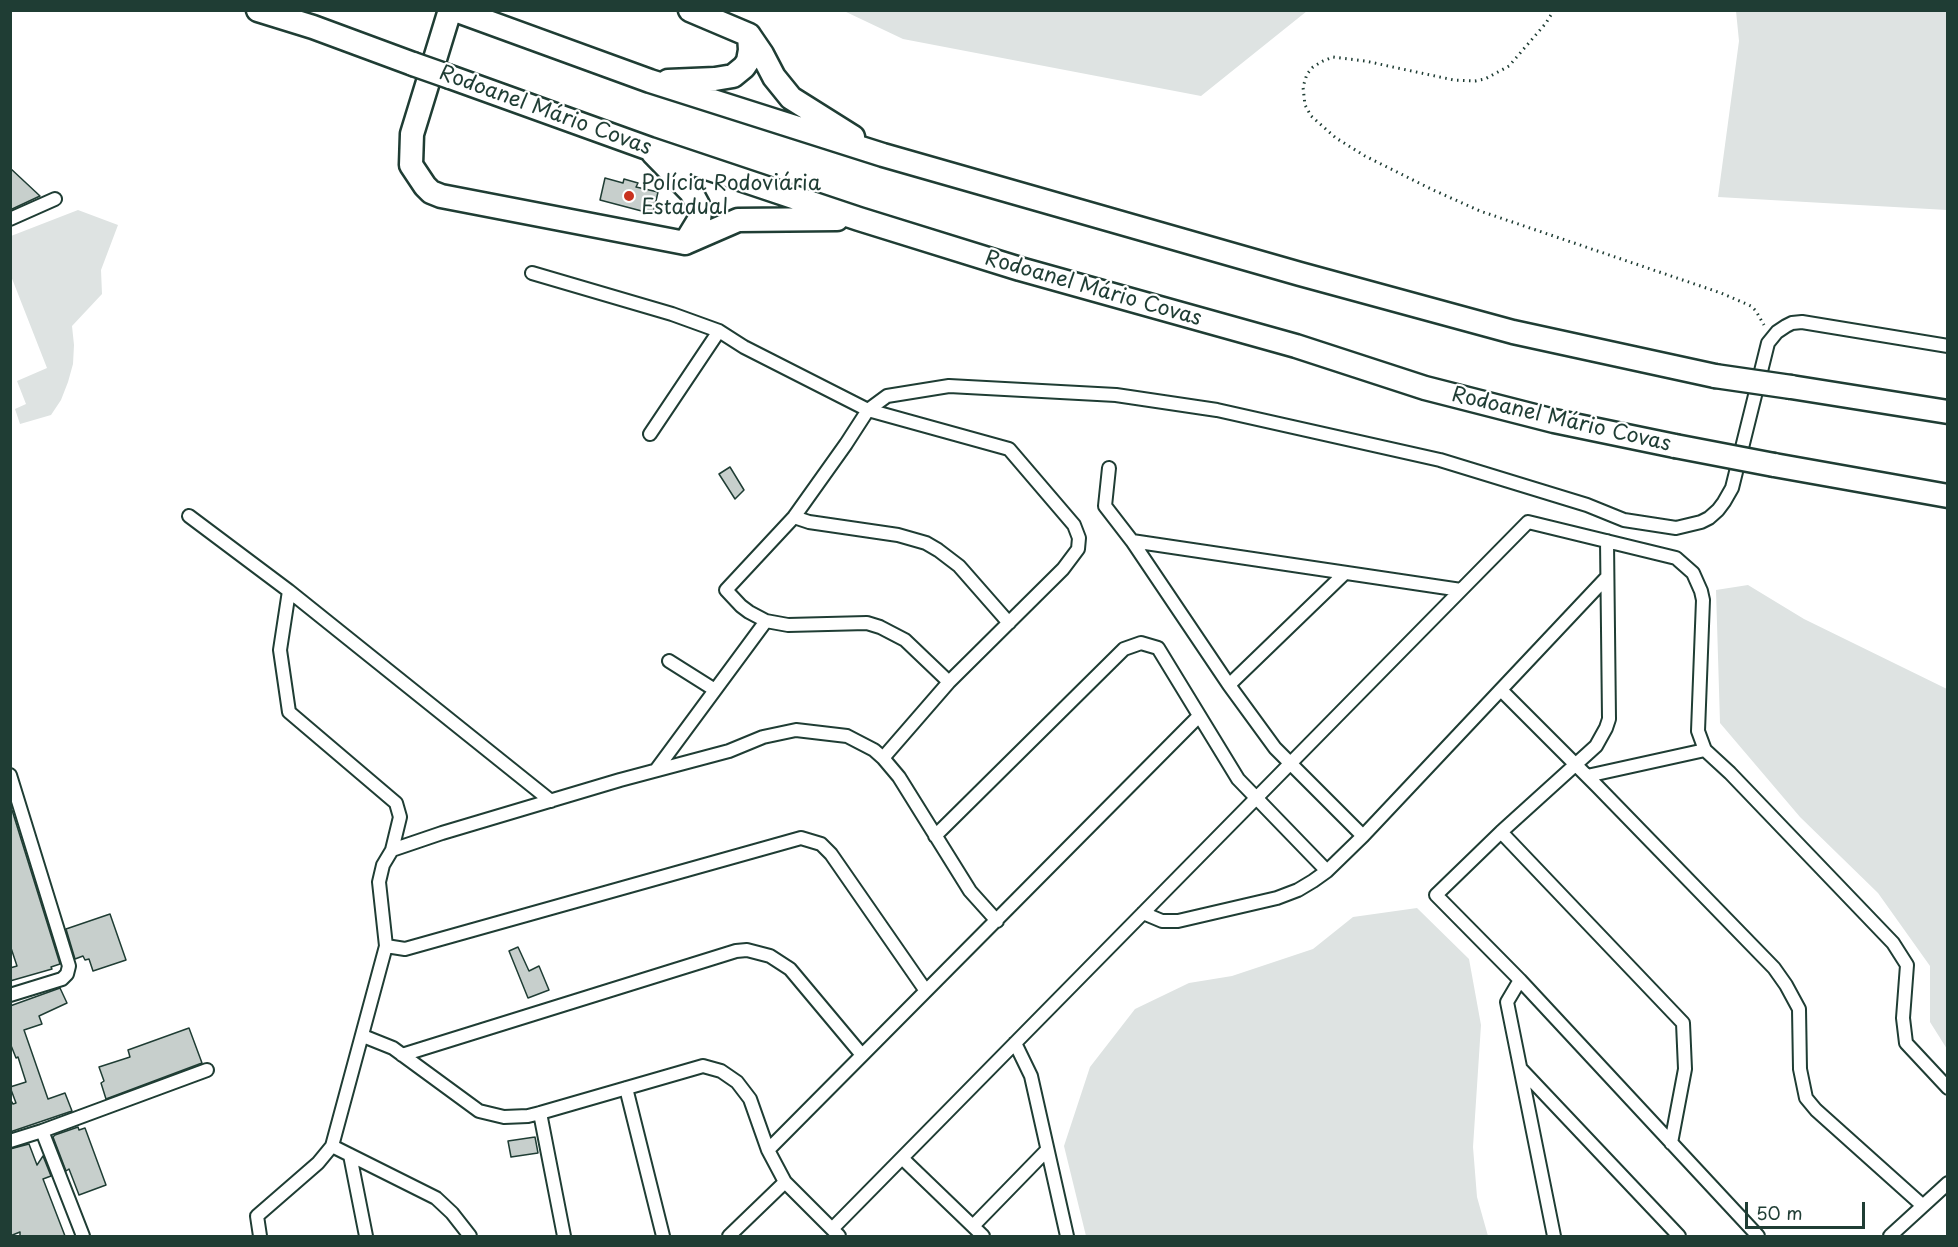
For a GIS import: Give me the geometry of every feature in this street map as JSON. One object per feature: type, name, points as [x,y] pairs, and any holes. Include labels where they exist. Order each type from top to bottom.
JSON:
[{"type":"highway","name":"Rodoanel Mário Covas","points":[[258,10],[314,27],[650,149],[859,219],[1020,269],[1296,346],[1425,388],[1554,421],[1774,465],[1947,496]]},
{"type":"highway","points":[[690,10],[749,35],[774,77],[791,98],[883,155]]},
{"type":"highway","points":[[859,219],[738,220],[685,243],[441,196],[425,186],[411,165],[412,134],[458,12],[650,81],[883,155],[1513,332],[1715,376],[1947,412]]},
{"type":"highway","points":[[650,81],[715,79],[734,76],[748,61],[749,35]]},
{"type":"highway","points":[[650,149],[691,192],[698,205],[699,220],[685,243]]},
{"type":"street","points":[[10,219],[55,199]]},
{"type":"street","points":[[532,273],[672,314],[718,331],[744,347],[868,410],[1009,449],[1074,525],[1078,538],[1078,549],[1063,569],[950,682],[884,758]]},
{"type":"street","points":[[950,682],[905,640],[880,627],[867,623],[788,625],[766,621],[741,606],[726,590],[795,517],[868,410],[887,396],[949,386],[1116,395],[1206,408],[1440,460],[1587,505],[1624,520],[1676,528],[1709,518],[1718,510],[1732,488],[1768,343],[1777,332],[1792,323],[1802,322],[1947,346]]},
{"type":"street","points":[[650,434],[718,331]]},
{"type":"street","points":[[1109,468],[1105,506],[1132,541],[1229,685],[1275,748],[1363,836]]},
{"type":"street","points":[[189,516],[289,591],[551,801]]},
{"type":"street","points":[[795,517],[809,522],[898,535],[926,543],[959,566],[1009,623]]},
{"type":"street","points":[[363,1036],[393,1048],[479,1111],[504,1117],[540,1113],[703,1066],[721,1071],[738,1082],[750,1099],[768,1150],[785,1182],[835,1233],[902,1158],[1528,522],[1676,558],[1688,567],[1698,582],[1703,600],[1698,731],[1705,750],[1893,942],[1907,965],[1903,1018],[1906,1043],[1947,1088]]},
{"type":"street","points":[[1132,541],[1461,590]]},
{"type":"street","points":[[1607,541],[1609,719],[1596,746],[1501,832],[1436,895],[1520,980],[1758,1236]]},
{"type":"street","points":[[1229,685],[1345,573]]},
{"type":"street","points":[[1143,913],[1162,921],[1178,921],[1288,894],[1327,871],[1363,836],[1607,577]]},
{"type":"street","points":[[260,1236],[257,1216],[318,1163],[332,1146],[386,946],[380,882],[383,865],[392,850],[400,817],[396,803],[289,712],[280,650],[289,591]]},
{"type":"street","points":[[656,770],[766,621]]},
{"type":"street","points":[[935,836],[1124,649],[1142,643],[1158,648],[1238,779],[1327,871]]},
{"type":"street","points":[[669,661],[715,690]]},
{"type":"street","points":[[1501,690],[1774,968],[1799,1009],[1800,1069],[1806,1098],[1816,1110],[1922,1205]]},
{"type":"street","points":[[768,1150],[1199,716]]},
{"type":"street","points":[[392,850],[656,770],[729,751],[763,737],[796,730],[847,736],[861,742],[884,758],[899,777],[970,891],[997,921]]},
{"type":"street","points":[[1587,776],[1705,750]]},
{"type":"street","points":[[10,775],[69,966],[67,974],[62,979],[10,995]]},
{"type":"street","points":[[1501,832],[1683,1023],[1685,1069],[1671,1143]]},
{"type":"street","points":[[386,946],[405,949],[801,838],[820,844],[831,854],[926,991]]},
{"type":"street","points":[[402,1055],[736,951],[747,951],[770,956],[790,969],[862,1055]]},
{"type":"street","points":[[1520,980],[1507,1002],[1554,1236]]},
{"type":"street","points":[[1015,1043],[1031,1076],[1067,1236]]},
{"type":"street","points":[[1520,1068],[1678,1236]]},
{"type":"street","points":[[10,1141],[207,1070]]},
{"type":"street","points":[[626,1088],[663,1236]]},
{"type":"street","points":[[540,1113],[564,1236]]},
{"type":"street","points":[[42,1131],[83,1236]]},
{"type":"street","points":[[332,1146],[436,1198],[452,1213],[470,1236]]},
{"type":"street","points":[[973,1226],[1047,1150]]},
{"type":"street","points":[[350,1155],[366,1236]]},
{"type":"street","points":[[902,1158],[983,1236]]},
{"type":"street","points":[[729,1236],[785,1182]]},
{"type":"street","points":[[1890,1236],[1947,1183]]},
{"type":"path","points":[[1554,10],[1546,23],[1509,66],[1485,79],[1454,80],[1365,61],[1333,57],[1313,67],[1307,74],[1303,87],[1305,105],[1311,116],[1336,138],[1365,156],[1431,189],[1480,211],[1721,293],[1751,306],[1764,325],[1768,343]]},
{"type":"shaded area","points":[[1307,10],[1201,96],[903,39],[844,11]]},
{"type":"shaded area","points":[[1736,11],[1947,11],[1947,210],[1718,197],[1739,41]]},
{"type":"shaded area","points":[[78,210],[118,225],[101,270],[102,294],[72,326],[73,364],[61,400],[51,415],[20,424],[15,409],[26,404],[17,381],[47,368],[11,276],[11,236]]},
{"type":"shaded area","points":[[1748,585],[1804,619],[1947,689],[1947,1049],[1930,1022],[1930,966],[1878,893],[1800,817],[1720,723],[1716,590]]},
{"type":"shaded area","points":[[1417,908],[1469,959],[1481,1025],[1473,1147],[1477,1197],[1488,1236],[1086,1236],[1064,1146],[1090,1067],[1135,1009],[1189,983],[1232,976],[1313,949],[1353,917]]},
{"type":"building","points":[[10,168],[40,196],[10,210]]},
{"type":"building","name":"Polícia Rodoviária Estadual","points":[[605,178],[623,183],[624,179],[638,183],[636,187],[658,192],[653,214],[600,200]]},
{"type":"building","points":[[730,467],[744,490],[735,499],[719,474]]},
{"type":"building","points":[[12,810],[60,964],[51,967],[52,969],[10,981],[10,968],[17,966],[10,945],[10,811]]},
{"type":"building","points":[[110,914],[126,960],[93,971],[89,959],[85,960],[83,956],[75,959],[66,929]]},
{"type":"building","points":[[518,947],[529,971],[539,966],[549,990],[528,998],[509,951]]},
{"type":"building","points":[[60,988],[67,1003],[39,1016],[42,1024],[24,1030],[48,1099],[65,1093],[72,1111],[10,1132],[10,1099],[13,1104],[16,1103],[10,1087],[26,1082],[18,1057],[16,1058],[10,1043],[10,1006]]},
{"type":"building","points":[[189,1028],[202,1063],[106,1099],[101,1083],[104,1081],[99,1067],[130,1057],[128,1050]]},
{"type":"building","points":[[78,1127],[79,1130],[85,1128],[106,1185],[79,1195],[69,1169],[66,1171],[53,1137]]},
{"type":"building","points":[[535,1137],[538,1153],[511,1157],[508,1141]]},
{"type":"building","points":[[29,1144],[37,1165],[43,1156],[51,1176],[43,1179],[65,1236],[20,1236],[20,1232],[10,1236],[10,1149]]},
{"type":"place","name":"Polícia Rodoviária Estadual","points":[[629,196]]}]
